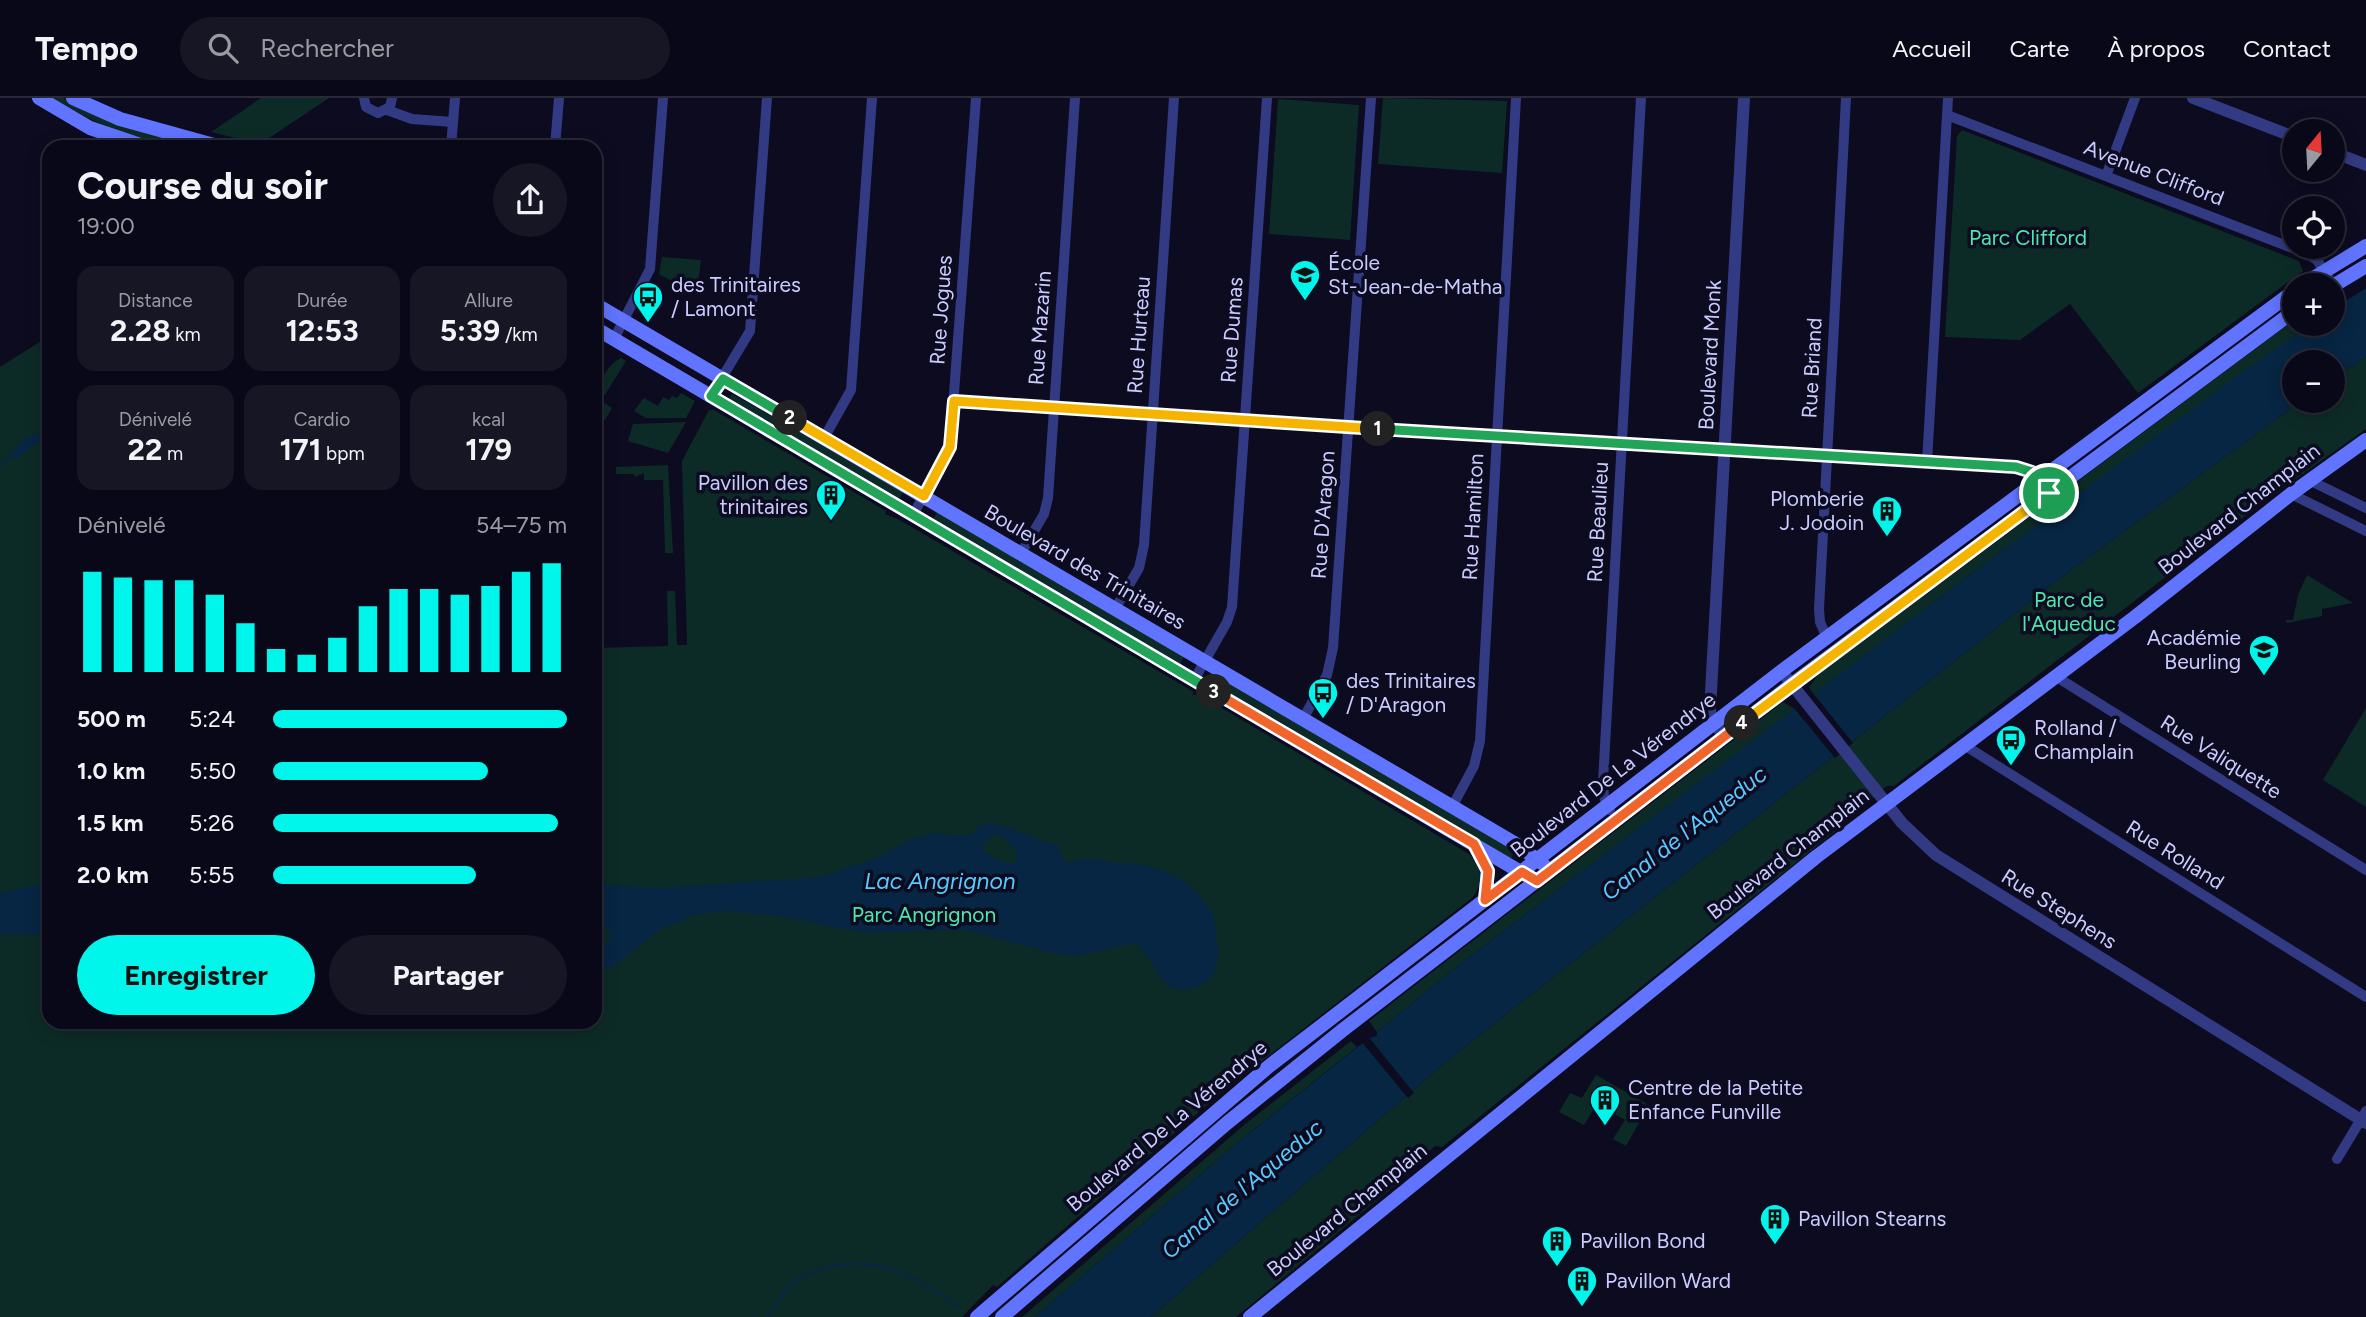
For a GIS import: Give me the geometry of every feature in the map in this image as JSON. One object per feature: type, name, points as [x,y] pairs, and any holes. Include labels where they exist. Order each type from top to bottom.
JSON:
[{"type":"main road","points":[[39,98],[90,128],[125,140]]},
{"type":"main road","points":[[73,98],[120,119],[195,140]]},
{"type":"main road","points":[[2321,273],[2366,246]]},
{"type":"main road","points":[[2345,278],[2366,265]]},
{"type":"main road","name":"Boulevard De La Vérendrye","points":[[977,1317],[1225,1102],[1782,672],[2282,299]]},
{"type":"main road","name":"Boulevard des Trinitaires","points":[[602,308],[1452,807],[1538,859],[1549,872]]},
{"type":"main road","name":"Boulevard De La Vérendrye","points":[[1002,1317],[1250,1103],[1791,685],[2282,320]]},
{"type":"main road","name":"Boulevard des Trinitaires","points":[[602,332],[1537,881]]},
{"type":"main road","name":"Boulevard Champlain","points":[[1250,1317],[1374,1213],[1886,803],[2309,480],[2366,440]]},
{"type":"main road","points":[[1474,844],[1488,871],[1485,900]]},
{"type":"street","points":[[363,98],[369,110],[378,113],[387,110],[404,118],[453,122]]},
{"type":"street","points":[[387,110],[392,98]]},
{"type":"street","points":[[452,140],[455,98]]},
{"type":"street","points":[[556,140],[559,98]]},
{"type":"street","points":[[614,340],[651,267],[663,98]]},
{"type":"street","points":[[711,396],[747,338],[752,321],[767,98]]},
{"type":"street","points":[[824,438],[850,390],[872,98]]},
{"type":"street","name":"Rue Jogues","points":[[913,515],[950,447],[976,98]]},
{"type":"street","name":"Rue Mazarin","points":[[1021,553],[1047,506],[1075,98]]},
{"type":"street","name":"Rue Hurteau","points":[[1115,609],[1136,575],[1143,553],[1174,98]]},
{"type":"street","name":"Rue Dumas","points":[[1194,680],[1227,622],[1232,607],[1267,98]]},
{"type":"street","name":"Rue D'Aragon","points":[[1303,719],[1328,676],[1332,659],[1371,98]]},
{"type":"street","name":"Rue Hamilton","points":[[1452,807],[1471,774],[1479,750],[1516,98]]},
{"type":"street","name":"Rue Beaulieu","points":[[1607,806],[1603,782],[1641,98]]},
{"type":"street","name":"Boulevard Monk","points":[[1715,724],[1710,709],[1744,98]]},
{"type":"street","name":"Rue Briand","points":[[1827,638],[1819,617],[1846,98]]},
{"type":"street","points":[[1927,462],[1948,98]]},
{"type":"street","points":[[2106,176],[2135,98]]},
{"type":"street","points":[[2193,98],[2282,132]]},
{"type":"street","name":"Avenue Clifford","points":[[1947,115],[2308,254],[2324,271]]},
{"type":"street","points":[[2345,157],[2366,165]]},
{"type":"street","points":[[954,401],[2021,468],[2032,472],[2049,493]]},
{"type":"street","points":[[2309,480],[2366,508]]},
{"type":"street","points":[[2291,494],[2366,531]]},
{"type":"street","name":"Rue Stephens","points":[[1782,672],[1886,803],[1936,855],[2364,1118]]},
{"type":"street","name":"Rue Valiquette","points":[[2055,676],[2366,870]]},
{"type":"street","points":[[1715,724],[1725,736]]},
{"type":"street","name":"Rue Rolland","points":[[1964,745],[2366,997]]},
{"type":"street","points":[[1607,806],[1617,819]]},
{"type":"street","points":[[2337,1159],[2364,1118]]},
{"type":"green space","points":[[53,98],[63,98],[86,111],[176,140],[148,140],[86,117]]},
{"type":"green space","points":[[261,98],[329,98],[266,140],[244,140],[211,132]]},
{"type":"green space","points":[[1383,98],[1507,101],[1502,173],[1378,164]]},
{"type":"green space","points":[[1278,99],[1359,105],[1350,240],[1269,234]]},
{"type":"green space","name":"Parc Clifford","points":[[1962,130],[2282,254],[2282,259],[2299,261],[2303,271],[2282,273],[2282,287],[2138,393],[2070,304],[2020,340],[1945,337],[1957,136]]},
{"type":"green space","points":[[662,257],[701,260],[697,292],[693,293],[659,274]]},
{"type":"green space","points":[[2282,329],[2282,336],[2295,336],[1968,576],[1814,695],[1809,687],[1819,674]]},
{"type":"green space","name":"Parc Angrignon","points":[[42,340],[42,1029],[602,1029],[602,648],[668,646],[667,591],[675,591],[677,645],[687,645],[682,461],[709,410],[714,410],[886,511],[885,514],[898,519],[1194,692],[1192,695],[1198,694],[1469,854],[1479,870],[1478,887],[1472,898],[1222,1092],[997,1287],[993,1285],[962,1317],[0,1317],[0,367]]},
{"type":"green space","name":"Parc de l'Aqueduc","points":[[2366,357],[2366,429],[2267,499],[1894,786],[1887,786],[1846,820],[1843,817],[1840,819],[1842,823],[1839,828],[1442,1147],[1435,1146],[1398,1179],[1399,1182],[1236,1317],[1151,1317],[1448,1060],[2051,585],[2285,413],[2345,413],[2345,371]]},
{"type":"green space","points":[[621,358],[626,361],[602,399],[602,379]]},
{"type":"green space","points":[[681,393],[695,401],[686,418],[646,418],[634,411],[644,398],[658,406],[663,397],[669,400],[672,396],[677,398]]},
{"type":"green space","points":[[732,394],[904,490],[898,501],[728,401]]},
{"type":"green space","points":[[602,402],[612,408],[605,420],[602,420]]},
{"type":"green space","points":[[686,422],[668,453],[628,441],[633,424]]},
{"type":"green space","points":[[668,465],[673,553],[665,553],[663,480],[644,480],[644,473],[635,477],[634,474],[616,474],[616,467]]},
{"type":"green space","points":[[938,510],[1185,655],[1179,666],[932,521]]},
{"type":"green space","points":[[2307,575],[2353,603],[2322,609],[2322,616],[2287,623],[2285,620],[2293,620],[2298,595]]},
{"type":"green space","points":[[1219,676],[1517,850],[1510,860],[1213,686]]},
{"type":"green space","points":[[1783,702],[1795,709],[1450,972],[1377,1032],[1369,1021]]},
{"type":"green space","points":[[2366,708],[2366,807],[2323,780]]},
{"type":"green space","points":[[1351,1041],[1357,1047],[1237,1143],[1035,1317],[1022,1317],[1244,1125]]},
{"type":"green space","points":[[1596,1075],[1649,1105],[1626,1146],[1613,1139],[1625,1120],[1597,1104],[1584,1125],[1559,1112],[1570,1093],[1582,1098]]},
{"type":"water","name":"Canal de l'Aqueduc","points":[[2366,288],[2366,357],[2345,371],[2345,350],[2282,350],[2282,413],[2285,413],[2051,585],[1448,1060],[1151,1317],[1035,1317],[1237,1143],[1369,1038],[1377,1036],[1377,1032],[1450,972],[1968,576],[2294,336],[2345,336],[2345,301]]},
{"type":"water","points":[[42,431],[42,439],[18,458],[9,456],[22,440]]},
{"type":"water","name":"Lac Angrignon","points":[[990,823],[1058,845],[1065,863],[1089,859],[1137,864],[1173,875],[1194,889],[1213,915],[1219,950],[1212,975],[1199,986],[1186,990],[1175,989],[1167,984],[1135,943],[1077,956],[1048,952],[966,930],[865,933],[779,916],[723,911],[700,914],[664,927],[612,967],[602,971],[602,948],[608,943],[611,931],[602,929],[602,884],[657,888],[821,877],[876,858],[913,838],[933,833],[966,836],[973,833],[979,825]],"holes":[[[992,835],[1002,835],[1018,855],[1013,864],[1001,862],[984,851],[984,844]]]},
{"type":"water","points":[[42,884],[42,935],[0,934],[0,893]]},
{"type":"pier","points":[[1813,693],[1853,743],[1835,758],[1794,708]]},
{"type":"pier","points":[[1367,1035],[1414,1093],[1408,1098],[1360,1040]]},
{"type":"waterway","points":[[0,466],[11,455]]},
{"type":"waterway","points":[[767,1317],[788,1288],[804,1275],[838,1265],[888,1268],[915,1279],[958,1306]]},
{"type":"place","name":"École St-Jean-de-Matha","points":[[1305,302]]},
{"type":"place","name":"des Trinitaires / Lamont","points":[[648,324]]},
{"type":"place","name":"Pavillon des trinitaires","points":[[831,522]]},
{"type":"place","name":"Plomberie J. Jodoin","points":[[1887,538]]},
{"type":"place","name":"Académie Beurling","points":[[2264,677]]},
{"type":"place","name":"des Trinitaires / D'Aragon","points":[[1323,720]]},
{"type":"place","name":"Rolland / Champlain","points":[[2011,767]]},
{"type":"place","name":"Centre de la Petite Enfance Funville","points":[[1605,1127]]},
{"type":"place","name":"Pavillon Stearns","points":[[1775,1246]]},
{"type":"place","name":"Pavillon Bond","points":[[1557,1268]]},
{"type":"place","name":"Pavillon Ward","points":[[1582,1308]]},
{"type":"route","points":[[723,379],[924,496],[950,447],[954,401],[1622,445],[2016,467],[2032,472],[2049,493],[1799,679],[1537,881],[1522,872],[1485,900],[1488,871],[1474,844],[711,396],[723,379]]}]
